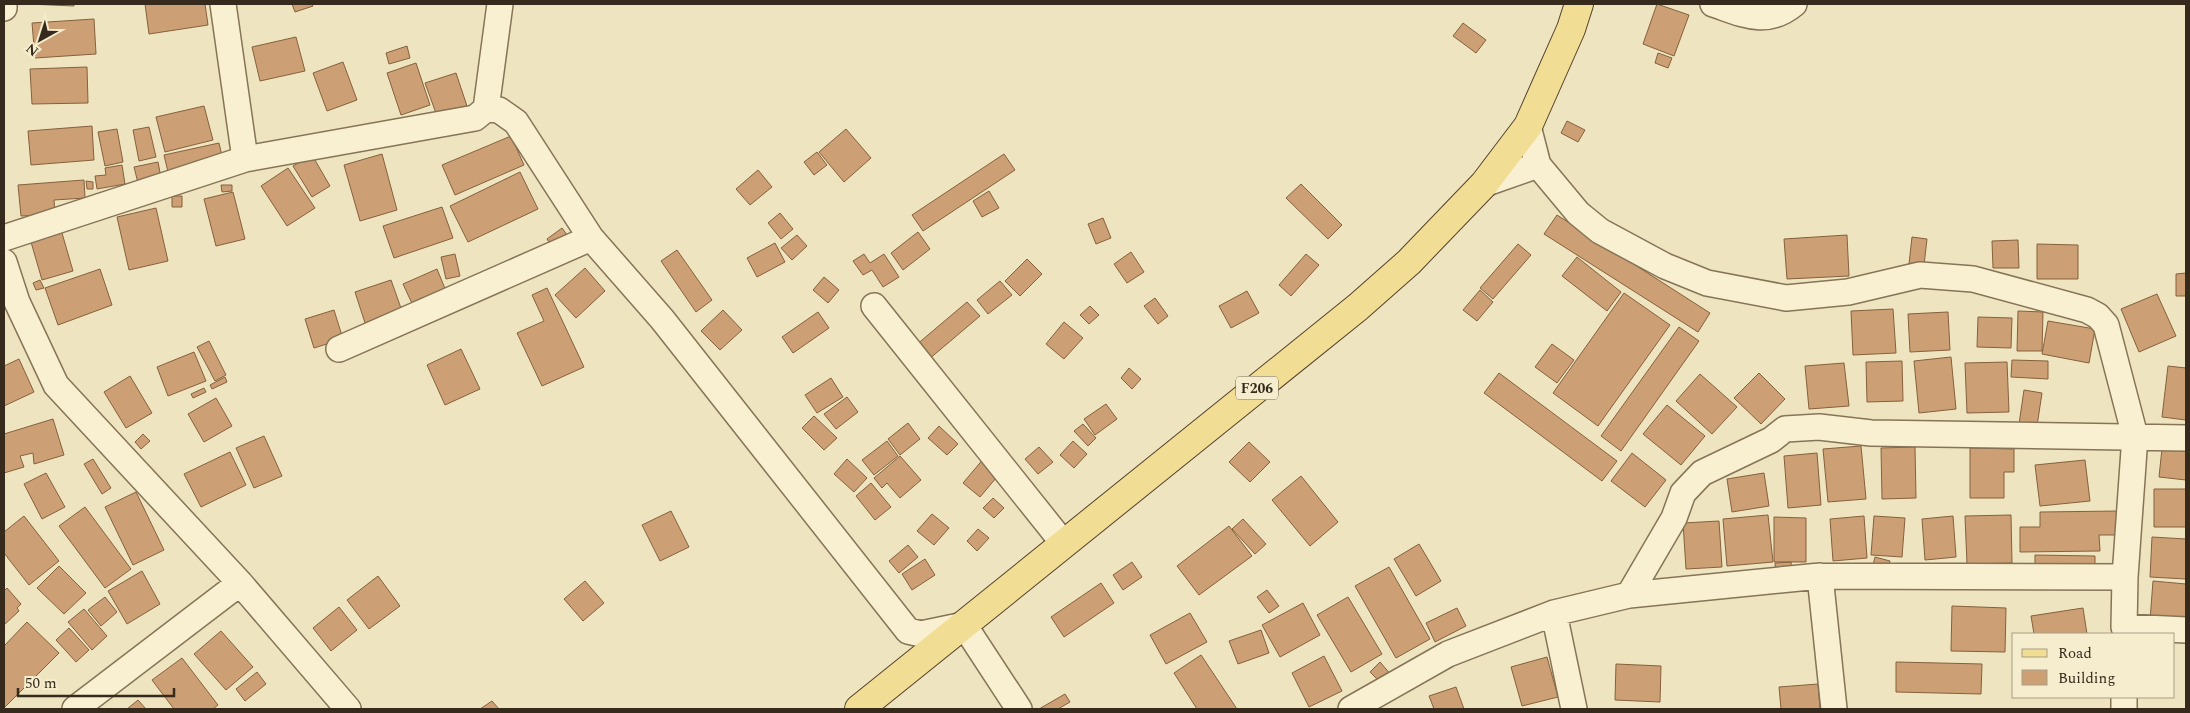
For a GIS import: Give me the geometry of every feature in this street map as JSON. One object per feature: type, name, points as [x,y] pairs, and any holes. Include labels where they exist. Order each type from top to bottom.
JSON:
[{"type":"main road","name":"F206","points":[[859,709],[1358,307],[1409,262],[1484,184],[1528,126],[1571,30],[1579,4]]},
{"type":"street","points":[[223,4],[245,159]]},
{"type":"street","points":[[4,238],[245,159],[475,118],[486,109],[500,4]]},
{"type":"street","points":[[1713,4],[1761,18],[1785,11],[1794,4]]},
{"type":"street","points":[[486,109],[499,110],[516,122],[591,238],[662,319],[908,630],[921,634],[964,625],[1019,709]]},
{"type":"street","points":[[1528,126],[1538,165],[1578,213],[1600,231],[1664,266],[1707,283],[1786,298],[1848,292],[1920,276],[1973,279],[2087,310],[2098,316],[2106,325],[2135,436],[2125,577],[2124,631],[2186,630]]},
{"type":"street","points":[[1484,184],[1538,165]]},
{"type":"street","points":[[339,349],[591,238]]},
{"type":"street","points":[[4,262],[17,302],[56,385],[240,583],[348,709]]},
{"type":"street","points":[[874,306],[1064,544]]},
{"type":"street","points":[[1629,595],[1674,518],[1683,493],[1702,473],[1771,440],[1785,429],[1819,427],[1871,433],[2186,438]]},
{"type":"street","points":[[1351,709],[1448,654],[1554,614],[1629,595],[1820,576],[2125,577]]},
{"type":"street","points":[[1820,576],[1834,709]]},
{"type":"street","points":[[75,709],[240,583]]},
{"type":"street","points":[[1554,614],[1574,709]]},
{"type":"building","points":[[28,4],[74,4],[74,6]]},
{"type":"building","points":[[145,4],[205,4],[208,25],[149,34]]},
{"type":"building","points":[[292,4],[312,4],[313,6],[295,12]]},
{"type":"building","points":[[1657,4],[1689,15],[1674,56],[1643,44]]},
{"type":"building","points":[[94,19],[96,54],[35,58],[32,23]]},
{"type":"building","points":[[1463,23],[1486,40],[1476,53],[1453,36]]},
{"type":"building","points":[[296,37],[305,71],[260,81],[252,47]]},
{"type":"building","points":[[407,46],[410,58],[389,64],[386,53]]},
{"type":"building","points":[[1658,53],[1672,58],[1668,68],[1655,63]]},
{"type":"building","points":[[343,62],[357,100],[327,111],[313,73]]},
{"type":"building","points":[[416,63],[430,105],[401,115],[387,73]]},
{"type":"building","points":[[87,67],[88,103],[32,104],[30,69]]},
{"type":"building","points":[[456,73],[467,106],[437,116],[425,83]]},
{"type":"building","points":[[204,106],[213,140],[165,152],[156,117]]},
{"type":"building","points":[[1567,121],[1585,130],[1578,142],[1561,133]]},
{"type":"building","points":[[92,126],[94,160],[31,165],[28,131]]},
{"type":"building","points":[[149,127],[156,157],[139,161],[133,130]]},
{"type":"building","points":[[117,129],[123,162],[105,166],[98,132]]},
{"type":"building","points":[[846,129],[871,158],[844,182],[819,152]]},
{"type":"building","points":[[511,136],[524,165],[455,195],[442,165]]},
{"type":"building","points":[[219,143],[223,160],[168,172],[164,155]]},
{"type":"building","points":[[817,152],[827,165],[814,175],[804,162]]},
{"type":"building","points":[[382,154],[397,210],[360,221],[344,165]]},
{"type":"building","points":[[1004,154],[1015,170],[923,231],[912,215]]},
{"type":"building","points":[[312,155],[330,186],[312,197],[293,166]]},
{"type":"building","points":[[158,162],[161,178],[138,183],[134,167]]},
{"type":"building","points":[[122,165],[125,184],[97,189],[95,176],[106,175],[105,168]]},
{"type":"building","points":[[288,168],[315,208],[287,226],[261,186]]},
{"type":"building","points":[[758,170],[772,187],[750,205],[736,189]]},
{"type":"building","points":[[520,172],[538,209],[468,242],[450,206]]},
{"type":"building","points":[[84,180],[85,198],[54,200],[55,214],[21,216],[18,185]]},
{"type":"building","points":[[86,181],[93,182],[93,189],[87,189]]},
{"type":"building","points":[[1301,184],[1342,225],[1328,239],[1286,198]]},
{"type":"building","points":[[221,185],[232,185],[232,191],[222,192]]},
{"type":"building","points":[[989,191],[999,208],[982,217],[973,201]]},
{"type":"building","points":[[233,192],[245,239],[216,246],[204,199]]},
{"type":"building","points":[[172,196],[182,196],[182,207],[172,207]]},
{"type":"building","points":[[442,207],[453,238],[394,258],[383,226]]},
{"type":"building","points":[[156,208],[168,261],[129,270],[117,217]]},
{"type":"building","points":[[780,213],[793,229],[781,239],[768,223]]},
{"type":"building","points":[[1557,215],[1710,313],[1698,332],[1544,234]]},
{"type":"building","points":[[1103,218],[1111,238],[1096,244],[1088,224]]},
{"type":"building","points":[[562,228],[570,239],[554,250],[547,239]]},
{"type":"building","points":[[918,232],[930,249],[903,270],[891,253]]},
{"type":"building","points":[[62,233],[73,271],[42,280],[31,242]]},
{"type":"building","points":[[797,235],[807,246],[792,260],[781,248]]},
{"type":"building","points":[[1847,235],[1849,276],[1787,279],[1784,239]]},
{"type":"building","points":[[1912,237],[1927,239],[1923,274],[1908,273]]},
{"type":"building","points":[[2018,240],[2019,268],[1993,268],[1992,241]]},
{"type":"building","points":[[775,243],[785,262],[757,277],[747,258]]},
{"type":"building","points":[[1518,244],[1531,255],[1493,299],[1480,288]]},
{"type":"building","points":[[2037,244],[2078,245],[2078,279],[2037,279]]},
{"type":"building","points":[[677,250],[712,300],[696,312],[661,261]]},
{"type":"building","points":[[1131,252],[1144,272],[1127,283],[1114,264]]},
{"type":"building","points":[[455,254],[460,276],[446,279],[441,257]]},
{"type":"building","points":[[864,254],[870,263],[884,254],[899,277],[883,287],[872,270],[863,275],[853,261]]},
{"type":"building","points":[[1306,254],[1319,265],[1291,296],[1279,285]]},
{"type":"building","points":[[1577,257],[1621,292],[1607,311],[1562,276]]},
{"type":"building","points":[[1027,259],[1042,274],[1020,296],[1005,281]]},
{"type":"building","points":[[585,268],[605,291],[576,318],[555,295]]},
{"type":"building","points":[[100,269],[112,305],[58,325],[45,288]]},
{"type":"building","points":[[437,269],[448,296],[415,310],[403,284]]},
{"type":"building","points":[[2186,273],[2186,296],[2176,296],[2176,274]]},
{"type":"building","points":[[824,277],[839,290],[828,303],[813,290]]},
{"type":"building","points":[[40,280],[44,288],[36,290],[33,283]]},
{"type":"building","points":[[391,280],[402,311],[365,323],[355,292]]},
{"type":"building","points":[[1000,281],[1012,295],[988,314],[977,300]]},
{"type":"building","points":[[547,288],[584,367],[542,386],[517,333],[544,321],[532,295]]},
{"type":"building","points":[[1480,290],[1493,302],[1477,321],[1463,310]]},
{"type":"building","points":[[1247,291],[1259,313],[1231,328],[1219,306]]},
{"type":"building","points":[[1624,293],[1670,325],[1598,426],[1553,393]]},
{"type":"building","points":[[2157,294],[2176,336],[2139,352],[2121,309]]},
{"type":"building","points":[[1155,298],[1168,316],[1158,324],[1144,306]]},
{"type":"building","points":[[967,302],[980,316],[928,360],[915,346]]},
{"type":"building","points":[[1090,306],[1099,315],[1089,324],[1080,315]]},
{"type":"building","points":[[1893,309],[1896,353],[1853,355],[1851,311]]},
{"type":"building","points":[[334,310],[343,339],[314,348],[305,319]]},
{"type":"building","points":[[723,310],[742,330],[720,350],[701,331]]},
{"type":"building","points":[[2018,311],[2043,312],[2042,351],[2017,351]]},
{"type":"building","points":[[818,312],[829,328],[793,353],[782,337]]},
{"type":"building","points":[[1948,312],[1950,350],[1910,352],[1908,314]]},
{"type":"building","points":[[1978,317],[2012,318],[2011,348],[1977,347]]},
{"type":"building","points":[[2048,321],[2095,329],[2089,363],[2042,354]]},
{"type":"building","points":[[1064,322],[1083,338],[1064,359],[1046,344]]},
{"type":"building","points":[[1679,327],[1699,341],[1621,451],[1601,436]]},
{"type":"building","points":[[209,341],[226,375],[215,381],[197,347]]},
{"type":"building","points":[[1552,344],[1574,360],[1557,383],[1535,367]]},
{"type":"building","points":[[461,349],[480,389],[445,405],[427,365]]},
{"type":"building","points":[[194,352],[206,381],[168,396],[157,367]]},
{"type":"building","points":[[1951,357],[1956,409],[1919,413],[1914,361]]},
{"type":"building","points":[[19,359],[34,392],[4,406],[4,366]]},
{"type":"building","points":[[2012,360],[2048,361],[2048,379],[2011,377]]},
{"type":"building","points":[[1902,361],[1903,401],[1867,402],[1866,362]]},
{"type":"building","points":[[2007,362],[2009,412],[1967,413],[1965,363]]},
{"type":"building","points":[[1844,363],[1849,406],[1809,409],[1805,366]]},
{"type":"building","points":[[2168,366],[2186,368],[2186,420],[2162,417]]},
{"type":"building","points":[[1129,368],[1141,379],[1132,389],[1121,378]]},
{"type":"building","points":[[1499,373],[1617,461],[1602,481],[1484,393]]},
{"type":"building","points":[[1759,373],[1785,399],[1761,424],[1734,398]]},
{"type":"building","points":[[1700,374],[1737,407],[1712,434],[1676,401]]},
{"type":"building","points":[[130,376],[152,413],[126,428],[104,392]]},
{"type":"building","points":[[225,377],[227,382],[212,389],[210,385]]},
{"type":"building","points":[[831,378],[843,397],[817,413],[805,395]]},
{"type":"building","points":[[204,388],[206,392],[193,398],[191,394]]},
{"type":"building","points":[[2024,390],[2042,393],[2037,426],[2019,424]]},
{"type":"building","points":[[847,397],[858,412],[836,429],[824,414]]},
{"type":"building","points":[[216,398],[232,426],[204,442],[188,414]]},
{"type":"building","points":[[1106,404],[1117,419],[1095,435],[1084,419]]},
{"type":"building","points":[[1667,405],[1705,436],[1681,465],[1643,434]]},
{"type":"building","points":[[814,416],[837,438],[824,450],[802,428]]},
{"type":"building","points":[[53,419],[64,455],[34,464],[33,453],[20,456],[24,467],[4,473],[4,434]]},
{"type":"building","points":[[908,423],[920,439],[900,455],[888,439]]},
{"type":"building","points":[[1083,424],[1096,438],[1088,446],[1074,431]]},
{"type":"building","points":[[939,426],[958,444],[947,455],[928,438]]},
{"type":"building","points":[[143,434],[150,441],[141,449],[135,442]]},
{"type":"building","points":[[264,436],[282,476],[254,488],[236,448]]},
{"type":"building","points":[[2163,439],[2186,441],[2186,480],[2159,477]]},
{"type":"building","points":[[887,441],[898,456],[874,475],[862,460]]},
{"type":"building","points":[[1073,441],[1087,454],[1074,468],[1060,455]]},
{"type":"building","points":[[1249,442],[1270,462],[1250,482],[1229,462]]},
{"type":"building","points":[[1861,446],[1866,499],[1828,502],[1823,449]]},
{"type":"building","points":[[1039,447],[1053,462],[1038,474],[1025,459]]},
{"type":"building","points":[[1915,447],[1916,498],[1882,499],[1881,448]]},
{"type":"building","points":[[1970,448],[2014,449],[2014,472],[2004,472],[2004,498],[1970,498]]},
{"type":"building","points":[[230,452],[246,485],[201,507],[184,474]]},
{"type":"building","points":[[1632,453],[1666,480],[1645,507],[1611,481]]},
{"type":"building","points":[[1817,453],[1821,505],[1788,508],[1784,456]]},
{"type":"building","points":[[900,456],[921,480],[900,498],[887,483],[882,488],[874,478]]},
{"type":"building","points":[[985,457],[1002,471],[980,497],[963,483]]},
{"type":"building","points":[[93,459],[111,488],[102,494],[84,464]]},
{"type":"building","points":[[847,459],[867,478],[854,492],[834,474]]},
{"type":"building","points":[[2085,460],[2090,501],[2040,506],[2035,465]]},
{"type":"building","points":[[46,473],[65,507],[42,519],[24,484]]},
{"type":"building","points":[[1764,473],[1769,506],[1732,512],[1727,479]]},
{"type":"building","points":[[1301,476],[1338,522],[1310,546],[1272,500]]},
{"type":"building","points":[[871,483],[891,507],[875,520],[856,496]]},
{"type":"building","points":[[2154,489],[2186,489],[2186,527],[2154,527]]},
{"type":"building","points":[[136,492],[164,550],[133,565],[105,507]]},
{"type":"building","points":[[993,498],[1004,508],[994,518],[983,508]]},
{"type":"building","points":[[85,507],[131,569],[105,588],[59,526]]},
{"type":"building","points":[[671,511],[689,547],[660,561],[642,525]]},
{"type":"building","points":[[2118,511],[2118,535],[2099,535],[2100,551],[2020,552],[2020,527],[2040,527],[2040,512]]},
{"type":"building","points":[[932,514],[949,528],[934,545],[917,531]]},
{"type":"building","points":[[1768,515],[1773,562],[1727,566],[1723,519]]},
{"type":"building","points":[[2011,515],[2012,563],[1967,564],[1965,516]]},
{"type":"building","points":[[24,516],[59,561],[29,585],[4,553],[4,532]]},
{"type":"building","points":[[1864,516],[1867,558],[1833,561],[1830,519]]},
{"type":"building","points":[[1874,516],[1905,518],[1902,557],[1871,555]]},
{"type":"building","points":[[1953,516],[1956,557],[1925,560],[1922,519]]},
{"type":"building","points":[[1774,517],[1806,518],[1806,562],[1774,562]]},
{"type":"building","points":[[1243,519],[1266,544],[1255,554],[1232,529]]},
{"type":"building","points":[[1719,521],[1722,567],[1686,569],[1683,523]]},
{"type":"building","points":[[1229,526],[1252,556],[1199,595],[1177,566]]},
{"type":"building","points":[[978,529],[989,538],[977,551],[967,541]]},
{"type":"building","points":[[2152,537],[2186,539],[2186,579],[2150,577]]},
{"type":"building","points":[[1419,544],[1441,581],[1416,596],[1394,559]]},
{"type":"building","points":[[908,545],[918,557],[899,573],[889,561]]},
{"type":"building","points":[[2035,555],[2095,556],[2095,571],[2035,570]]},
{"type":"building","points":[[1875,557],[1890,561],[1887,573],[1872,569]]},
{"type":"building","points":[[925,559],[935,575],[912,590],[902,574]]},
{"type":"building","points":[[1132,562],[1142,577],[1123,590],[1113,575]]},
{"type":"building","points":[[1791,562],[1792,576],[1776,577],[1775,563]]},
{"type":"building","points":[[59,566],[86,593],[64,614],[37,588]]},
{"type":"building","points":[[1389,567],[1430,639],[1396,658],[1355,586]]},
{"type":"building","points":[[142,571],[160,604],[127,624],[108,591]]},
{"type":"building","points":[[378,576],[400,606],[369,629],[347,600]]},
{"type":"building","points":[[585,581],[604,603],[583,621],[564,599]]},
{"type":"building","points":[[2153,581],[2186,584],[2186,623],[2150,620]]},
{"type":"building","points":[[1101,583],[1114,603],[1064,637],[1051,617]]},
{"type":"building","points":[[7,588],[21,604],[17,608],[19,611],[4,625],[4,591]]},
{"type":"building","points":[[1267,590],[1279,606],[1269,613],[1257,597]]},
{"type":"building","points":[[105,597],[117,612],[101,626],[88,610]]},
{"type":"building","points":[[1348,597],[1382,654],[1351,672],[1317,615]]},
{"type":"building","points":[[1303,603],[1320,635],[1280,657],[1262,625]]},
{"type":"building","points":[[1952,606],[2006,608],[2005,652],[1951,651]]},
{"type":"building","points":[[339,607],[357,630],[331,651],[313,628]]},
{"type":"building","points":[[1457,608],[1466,626],[1435,642],[1426,623]]},
{"type":"building","points":[[2083,608],[2087,633],[2034,633],[2031,616]]},
{"type":"building","points":[[84,609],[107,636],[92,650],[68,622]]},
{"type":"building","points":[[1190,613],[1207,642],[1166,664],[1150,635]]},
{"type":"building","points":[[27,622],[59,653],[4,708],[4,646]]},
{"type":"building","points":[[69,628],[89,650],[76,662],[56,640]]},
{"type":"building","points":[[1261,630],[1269,653],[1238,664],[1229,641]]},
{"type":"building","points":[[221,631],[253,667],[226,690],[194,654]]},
{"type":"building","points":[[1201,655],[1237,709],[1197,709],[1174,673]]},
{"type":"building","points":[[1324,656],[1342,691],[1309,707],[1292,673]]},
{"type":"building","points":[[1547,657],[1558,697],[1522,706],[1511,667]]},
{"type":"building","points":[[182,658],[218,705],[213,709],[174,709],[152,680]]},
{"type":"building","points":[[1380,662],[1392,676],[1382,684],[1370,672]]},
{"type":"building","points":[[1896,662],[1982,664],[1981,694],[1896,692]]},
{"type":"building","points":[[1616,664],[1661,666],[1660,702],[1615,700]]},
{"type":"building","points":[[257,672],[266,684],[245,701],[236,689]]},
{"type":"building","points":[[1818,684],[1820,709],[1781,709],[1779,687]]},
{"type":"building","points":[[1456,687],[1464,709],[1434,709],[1429,696]]},
{"type":"building","points":[[1065,694],[1070,702],[1058,709],[1039,709]]},
{"type":"building","points":[[138,700],[146,709],[127,709]]},
{"type":"building","points":[[492,701],[499,709],[480,709]]}]
